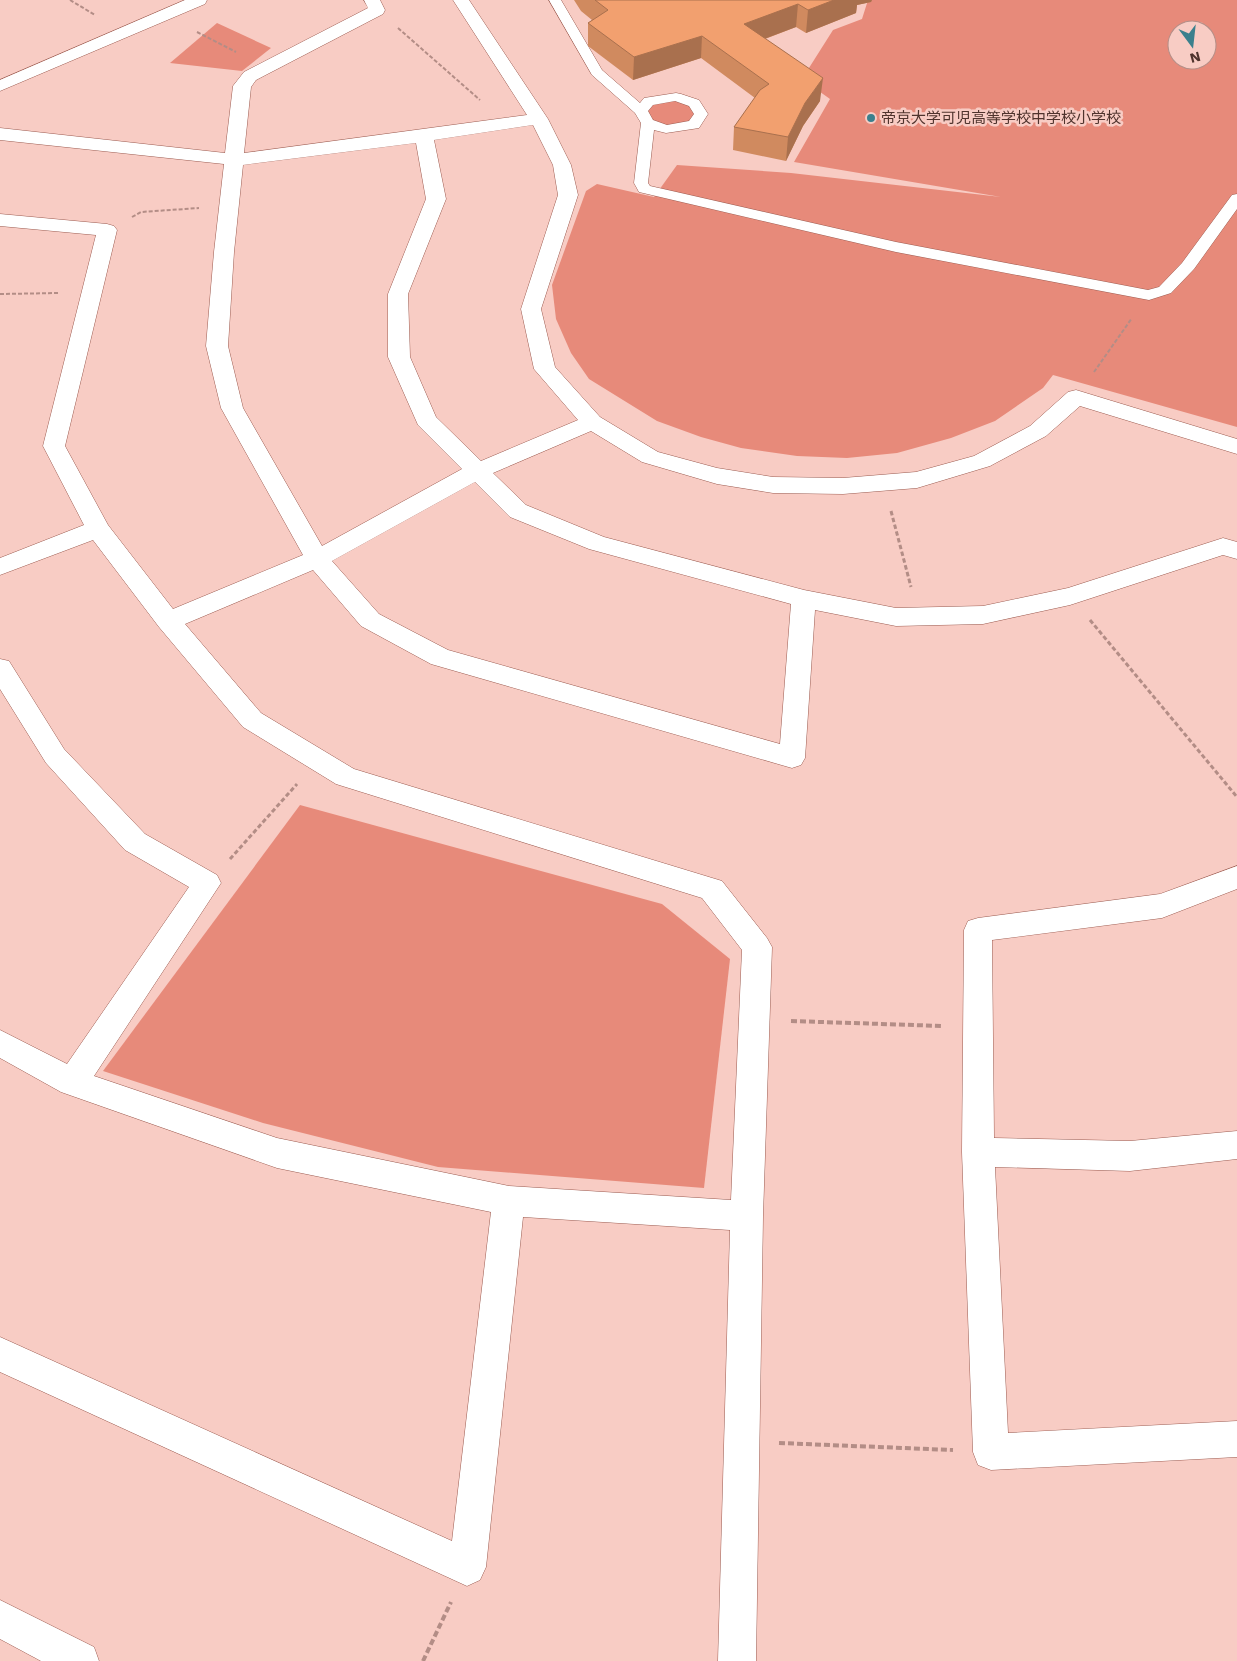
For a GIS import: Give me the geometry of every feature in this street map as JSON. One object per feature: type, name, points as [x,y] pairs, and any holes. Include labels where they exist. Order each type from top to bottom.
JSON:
[{"type":"street","points":[[0,86],[199,0]]},
{"type":"street","points":[[461,0],[539,118],[562,165],[568,195],[531,309],[546,369],[592,422],[650,457],[717,476],[773,485],[843,486],[917,480],[982,461],[1038,431],[1076,397],[1237,447]]},
{"type":"street","points":[[374,5],[250,76],[242,86],[217,346],[232,408],[317,559],[370,620],[440,657],[792,758],[804,599]]},
{"type":"street","points":[[0,134],[235,160],[424,136],[539,118]]},
{"type":"street","points":[[424,136],[436,198],[398,294],[398,357],[426,420],[518,512],[597,543],[804,599],[896,617],[983,615],[1070,596],[1223,546],[1237,551]]},
{"type":"street","points":[[0,220],[107,230],[54,446],[98,529],[168,621],[252,720],[345,777],[712,889],[757,947],[747,1216],[737,1661]]},
{"type":"street","points":[[168,621],[317,559],[477,471],[592,422]]},
{"type":"street","points":[[0,567],[98,529]]},
{"type":"street","points":[[0,668],[55,756],[135,842],[207,883],[72,1082]]},
{"type":"street","points":[[1237,877],[1162,906],[978,930],[978,1152],[991,1452],[1237,1439]]},
{"type":"street","points":[[0,1043],[72,1082],[277,1153],[509,1202],[747,1216]]},
{"type":"street","points":[[978,1152],[1130,1156],[1237,1145]]},
{"type":"street","points":[[0,1354],[467,1568],[509,1202]]},
{"type":"street","points":[[0,1619],[80,1661]]},
{"type":"lane","points":[[555,0],[597,72],[644,117],[641,183],[644,189],[896,247],[1149,294],[1165,290],[1188,266],[1237,198]]},
{"type":"path","points":[[374,5],[506,123]]},
{"type":"path","points":[[165,15],[265,68]]},
{"type":"path","points":[[107,230],[141,212],[230,205]]},
{"type":"path","points":[[0,294],[92,292]]},
{"type":"path","points":[[1076,397],[1149,294]]},
{"type":"path","points":[[884,483],[918,617]]},
{"type":"path","points":[[1070,596],[1237,797]]},
{"type":"path","points":[[207,883],[318,760]]},
{"type":"path","points":[[754,1020],[978,1027]]},
{"type":"path","points":[[742,1442],[991,1452]]},
{"type":"path","points":[[423,1661],[467,1568]]},
{"type":"shaded area","points":[[868,0],[1237,0],[1237,427],[1053,375],[1043,388],[995,421],[951,438],[897,453],[847,458],[797,456],[741,448],[701,437],[657,421],[589,379],[571,353],[556,319],[552,285],[586,191],[597,184],[654,197],[677,165],[791,173],[1001,197],[794,162],[830,99],[802,79],[833,30],[862,19]]},
{"type":"shaded area","points":[[217,23],[271,48],[242,71],[170,63]]},
{"type":"shaded area","points":[[676,97],[701,114],[694,125],[670,128],[658,127],[646,118],[641,111],[649,101]]},
{"type":"shaded area","points":[[300,805],[662,904],[730,959],[704,1188],[438,1167],[263,1123],[103,1071]]},
{"type":"building","points":[[595,0],[834,0],[808,10],[798,4],[744,24],[823,78],[805,103],[788,137],[734,127],[760,90],[769,84],[702,36],[634,57],[588,23],[608,10]]},
{"type":"place","name":"帝京大学可児高等学校中学校小学校","points":[[871,118]]}]
